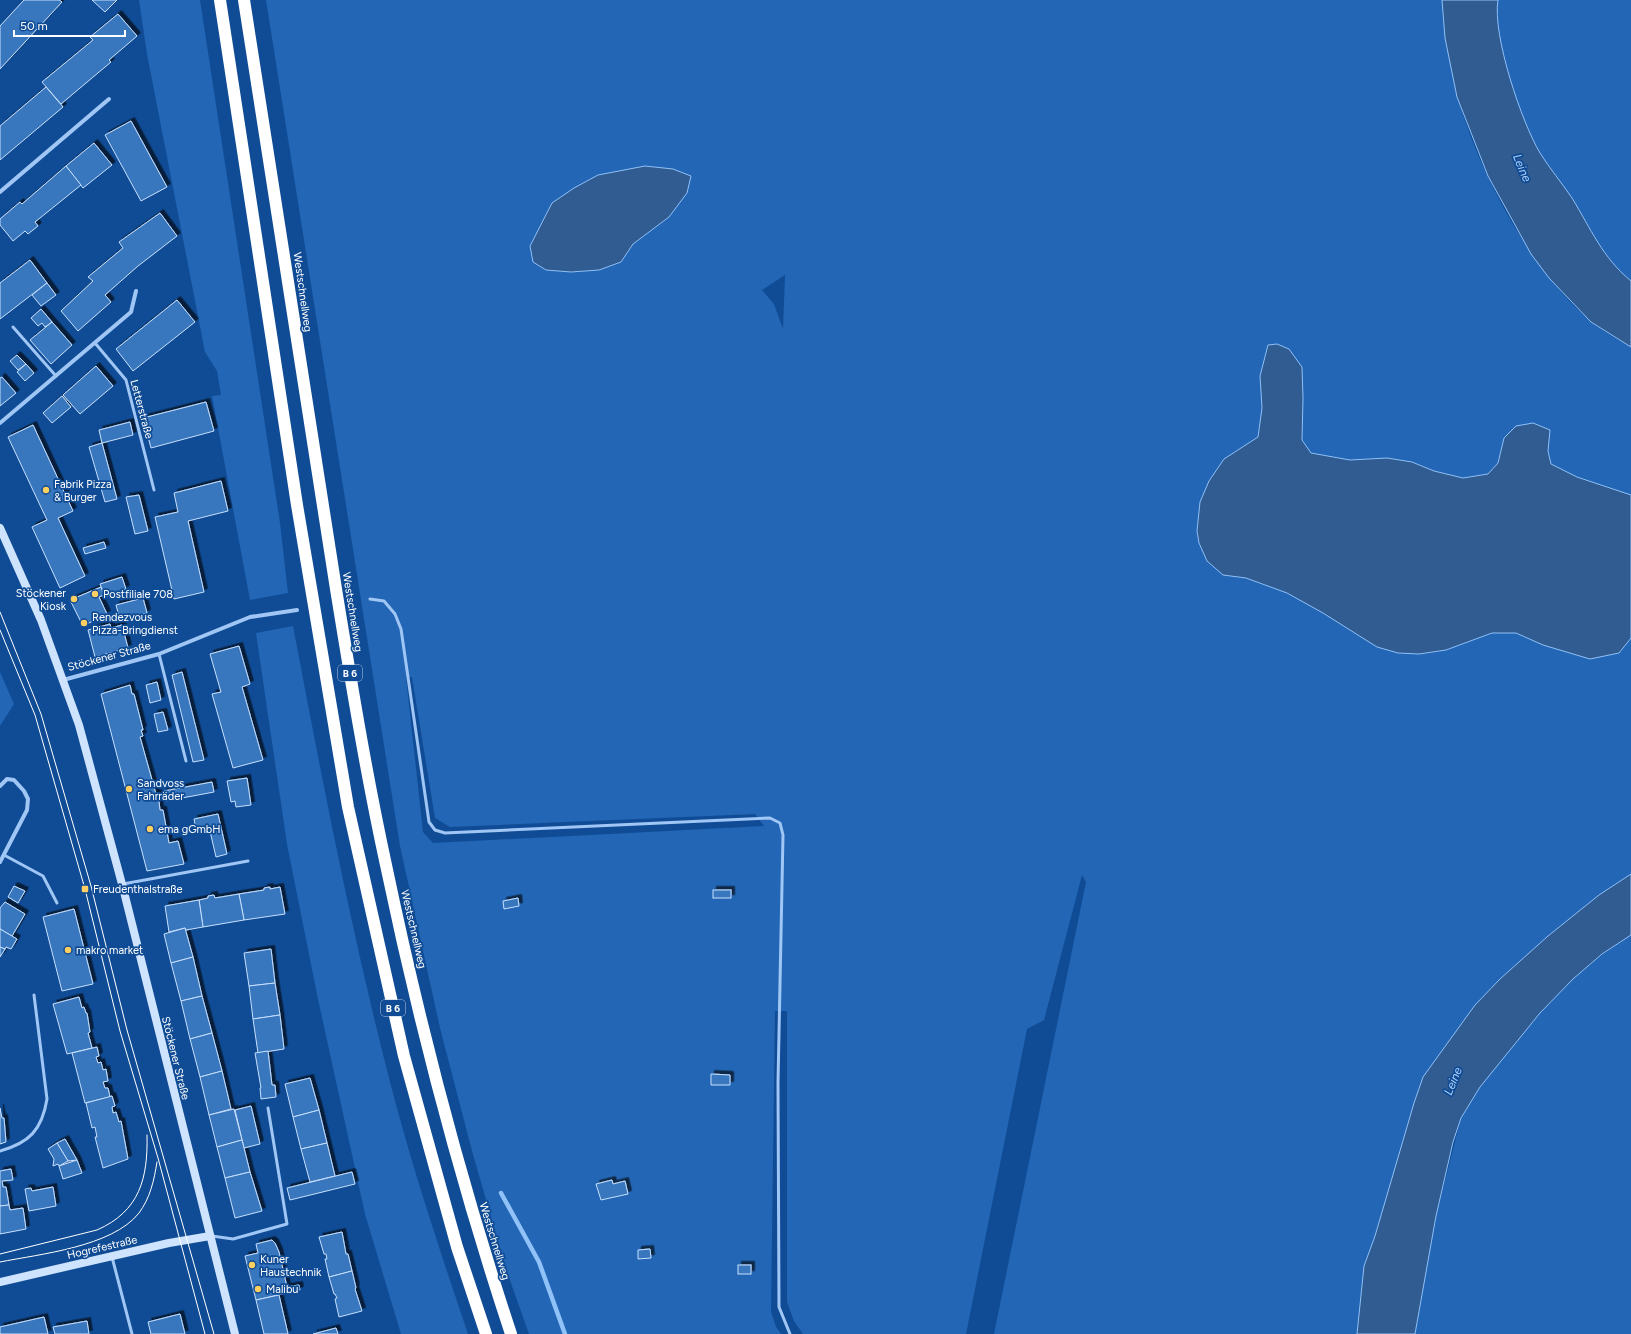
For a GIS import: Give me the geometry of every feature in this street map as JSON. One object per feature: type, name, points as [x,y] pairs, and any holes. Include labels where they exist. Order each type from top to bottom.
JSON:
[{"type":"highway","name":"B 6","points":[[220,0],[300,521],[350,815],[404,1056],[455,1240],[486,1334]]},
{"type":"highway","name":"Westschnellweg","points":[[244,0],[322,503],[352,685],[385,864],[428,1051],[451,1138],[480,1238],[511,1334]]},
{"type":"street","points":[[0,192],[109,99]]},
{"type":"street","points":[[0,423],[131,312],[136,291]]},
{"type":"street","name":"Stöckener Straße","points":[[0,528],[41,620],[78,725],[122,884],[235,1334]]},
{"type":"street","name":"Stöckener Straße","points":[[63,680],[159,654],[250,617],[297,610]]},
{"type":"street","points":[[0,786],[7,779],[14,780],[24,791],[28,799],[27,810],[0,862]]},
{"type":"street","name":"Hogrefestraße","points":[[0,1282],[112,1257],[169,1242],[210,1236]]},
{"type":"lane","points":[[13,327],[56,376]]},
{"type":"lane","name":"Letterstraße","points":[[95,343],[126,380],[154,490]]},
{"type":"lane","points":[[370,599],[384,601],[395,614],[401,629],[429,822],[435,830],[445,833],[770,818],[780,823],[783,835],[778,1083],[779,1307],[790,1334]]},
{"type":"lane","points":[[159,654],[186,761]]},
{"type":"lane","points":[[4,855],[43,876],[57,903]]},
{"type":"lane","points":[[122,884],[248,861]]},
{"type":"lane","points":[[0,1151],[13,1147],[29,1138],[39,1127],[44,1114],[46,1099],[34,995]]},
{"type":"lane","points":[[210,1236],[233,1238],[287,1224],[268,1108]]},
{"type":"lane","points":[[112,1257],[132,1334]]},
{"type":"shaded area","points":[[139,0],[200,0],[280,523],[288,593],[250,600],[212,396],[221,395],[217,371],[205,352],[147,54]]},
{"type":"shaded area","points":[[266,0],[1442,0],[1445,33],[1458,99],[1480,159],[1510,219],[1527,247],[1568,299],[1595,325],[1631,347],[1631,495],[1577,477],[1551,464],[1548,451],[1550,430],[1504,438],[1498,463],[1488,474],[1463,478],[1434,471],[1412,462],[1387,458],[1350,460],[1311,453],[1302,440],[1303,398],[1268,345],[1260,376],[1262,408],[1258,437],[1242,449],[1200,502],[1197,531],[1223,575],[1246,578],[1287,593],[1398,653],[1419,654],[1446,650],[1492,633],[1516,633],[1543,645],[1619,653],[1631,638],[1631,874],[1599,895],[1548,936],[1500,979],[1475,1005],[1424,1077],[1414,1103],[1375,1236],[1364,1266],[1357,1334],[994,1334],[1086,882],[1082,875],[1044,1020],[1027,1029],[966,1334],[803,1334],[794,1321],[787,1302],[787,1011],[775,1011],[771,1312],[776,1327],[781,1334],[529,1334],[507,1272],[472,1151],[440,1028],[400,846]],"holes":[[[552,203],[669,217],[633,244],[621,262],[599,270],[571,272],[530,246]],[[785,275],[783,329],[774,304],[762,290]],[[406,677],[412,677],[435,818],[450,827],[755,814],[764,826],[433,843],[423,832]]]},
{"type":"shaded area","points":[[1498,0],[1631,0],[1631,281],[1612,262],[1591,232],[1572,198],[1540,153],[1533,139],[1517,101],[1504,56],[1497,15]]},
{"type":"shaded area","points":[[293,626],[362,969],[390,1082],[417,1177],[468,1334],[401,1334],[365,1214],[318,999],[287,844],[256,633]]},
{"type":"shaded area","points":[[0,672],[14,704],[0,726]]},
{"type":"shaded area","points":[[1631,935],[1631,1334],[1415,1334],[1436,1216],[1461,1118],[1480,1087],[1540,1013],[1573,979],[1603,954]]},
{"type":"water","name":"Leine","points":[[1442,0],[1498,0],[1497,15],[1504,56],[1517,101],[1533,139],[1540,153],[1572,198],[1591,232],[1612,262],[1631,281],[1631,347],[1591,322],[1549,278],[1531,254],[1488,176],[1457,97],[1445,38]]},
{"type":"water","points":[[645,166],[673,169],[691,176],[687,193],[669,217],[633,244],[621,262],[599,270],[571,272],[546,270],[533,262],[530,246],[552,203],[574,188],[598,175]]},
{"type":"water","points":[[1277,344],[1289,349],[1302,367],[1302,440],[1311,453],[1350,460],[1387,458],[1412,462],[1434,471],[1463,478],[1488,474],[1498,463],[1504,438],[1516,426],[1533,423],[1550,430],[1548,451],[1551,464],[1577,477],[1631,495],[1631,638],[1619,653],[1590,659],[1543,645],[1516,633],[1492,633],[1446,650],[1419,654],[1398,653],[1377,647],[1323,613],[1287,593],[1246,578],[1223,575],[1207,561],[1199,543],[1197,531],[1200,502],[1209,481],[1224,459],[1258,437],[1262,408],[1260,376],[1268,345]]},
{"type":"water","name":"Leine","points":[[1631,874],[1631,935],[1602,954],[1573,979],[1540,1013],[1480,1087],[1461,1118],[1453,1142],[1436,1216],[1415,1334],[1357,1334],[1364,1266],[1375,1236],[1423,1077],[1475,1005],[1500,979],[1548,936],[1599,895]]},
{"type":"building","points":[[24,0],[59,0],[62,2],[0,69],[0,26]]},
{"type":"building","points":[[92,0],[117,0],[105,12]]},
{"type":"building","points":[[118,14],[137,36],[109,60],[111,62],[61,104],[42,82],[93,40],[90,37]]},
{"type":"building","points":[[46,87],[63,107],[0,160],[0,126]]},
{"type":"building","points":[[131,121],[167,187],[141,201],[105,135]]},
{"type":"building","points":[[94,143],[112,165],[83,188],[66,166]]},
{"type":"building","points":[[66,166],[81,185],[35,222],[38,226],[28,234],[25,231],[13,241],[0,225],[0,219],[20,202],[22,204]]},
{"type":"building","points":[[160,213],[177,236],[138,266],[105,295],[111,302],[78,331],[61,311],[93,281],[88,277],[123,248],[119,242]]},
{"type":"building","points":[[30,260],[47,283],[0,319],[0,283]]},
{"type":"building","points":[[47,283],[56,295],[41,306],[32,295]]},
{"type":"building","points":[[177,300],[195,322],[133,371],[116,349]]},
{"type":"building","points":[[41,309],[52,322],[45,327],[42,323],[38,326],[31,318]]},
{"type":"building","points":[[52,322],[72,345],[51,364],[30,340]]},
{"type":"building","points":[[17,355],[26,364],[18,370],[10,361]]},
{"type":"building","points":[[26,364],[34,373],[25,381],[17,372]]},
{"type":"building","points":[[96,366],[113,386],[80,414],[63,395]]},
{"type":"building","points":[[2,377],[16,393],[0,406],[0,378]]},
{"type":"building","points":[[62,396],[71,407],[52,423],[43,413]]},
{"type":"building","points":[[206,402],[214,431],[151,448],[143,418]]},
{"type":"building","points":[[130,422],[133,435],[102,443],[99,430]]},
{"type":"building","points":[[33,425],[73,511],[58,518],[85,576],[60,588],[32,527],[47,520],[8,437]]},
{"type":"building","points":[[102,443],[117,499],[105,502],[89,447]]},
{"type":"building","points":[[221,481],[228,511],[188,521],[204,592],[174,599],[155,517],[178,512],[174,493]]},
{"type":"building","points":[[139,495],[148,531],[135,534],[126,497]]},
{"type":"building","points":[[104,542],[106,548],[85,554],[83,548]]},
{"type":"building","points":[[122,577],[126,589],[105,597],[100,584]]},
{"type":"building","points":[[101,587],[104,595],[99,597],[107,614],[83,626],[70,600]]},
{"type":"building","points":[[143,598],[147,613],[120,620],[116,605]]},
{"type":"building","points":[[110,624],[111,628],[122,625],[128,648],[95,657],[88,630]]},
{"type":"building","points":[[239,646],[250,684],[242,687],[263,760],[233,768],[212,694],[221,692],[210,654]]},
{"type":"building","points":[[182,672],[204,760],[193,762],[172,675]]},
{"type":"building","points":[[157,682],[161,700],[150,703],[146,685]]},
{"type":"building","points":[[130,685],[132,694],[134,694],[143,730],[141,730],[143,736],[140,737],[156,794],[158,793],[160,810],[163,810],[169,843],[178,841],[184,864],[147,871],[101,694]]},
{"type":"building","points":[[163,712],[168,730],[158,732],[154,714]]},
{"type":"building","points":[[247,778],[251,805],[236,807],[235,801],[231,802],[227,781]]},
{"type":"building","points":[[212,782],[214,792],[166,801],[164,791]]},
{"type":"building","points":[[218,814],[227,854],[216,857],[209,827],[196,830],[194,819]]},
{"type":"building","points":[[14,886],[25,891],[18,903],[8,897]]},
{"type":"building","points":[[270,887],[270,889],[280,887],[285,914],[244,920],[239,894],[264,890],[264,888]]},
{"type":"building","points":[[713,890],[731,890],[731,898],[713,898]]},
{"type":"building","points":[[239,894],[244,920],[203,927],[199,900],[214,895],[215,898]]},
{"type":"building","points":[[518,898],[519,906],[504,909],[503,901]]},
{"type":"building","points":[[199,900],[203,927],[186,930],[185,928],[169,932],[165,906]]},
{"type":"building","points":[[5,902],[25,914],[12,936],[0,929],[0,908]]},
{"type":"building","name":"makro market","points":[[74,909],[93,984],[62,991],[43,917]]},
{"type":"building","points":[[185,928],[193,957],[171,963],[164,934]]},
{"type":"building","points":[[0,929],[17,939],[11,949],[0,947]]},
{"type":"building","points":[[0,947],[5,949],[0,957]]},
{"type":"building","points":[[271,949],[275,983],[249,986],[244,953]]},
{"type":"building","points":[[193,957],[202,996],[181,1001],[171,963]]},
{"type":"building","points":[[275,983],[280,1015],[253,1019],[249,986]]},
{"type":"building","points":[[202,996],[212,1033],[190,1039],[181,1001]]},
{"type":"building","points":[[79,997],[82,1008],[84,1007],[87,1013],[90,1032],[88,1033],[92,1048],[67,1054],[53,1004]]},
{"type":"building","points":[[280,1015],[284,1049],[258,1053],[253,1019]]},
{"type":"building","points":[[212,1033],[222,1071],[200,1077],[190,1039]]},
{"type":"building","points":[[97,1047],[99,1056],[96,1057],[98,1063],[101,1062],[103,1070],[106,1069],[108,1081],[103,1082],[105,1088],[108,1088],[110,1097],[85,1103],[72,1053]]},
{"type":"building","points":[[268,1051],[272,1085],[275,1085],[276,1097],[261,1099],[261,1088],[255,1053]]},
{"type":"building","points":[[222,1071],[231,1109],[209,1115],[200,1077]]},
{"type":"building","points":[[711,1074],[730,1075],[730,1085],[711,1085]]},
{"type":"building","points":[[310,1078],[319,1110],[293,1117],[285,1084]]},
{"type":"building","points":[[112,1096],[115,1106],[112,1107],[113,1113],[116,1112],[119,1122],[121,1121],[128,1159],[103,1168],[95,1137],[97,1137],[95,1127],[92,1128],[86,1103]]},
{"type":"building","points":[[251,1106],[260,1144],[244,1148],[235,1110]]},
{"type":"building","points":[[0,1108],[2,1118],[4,1118],[6,1142],[0,1144]]},
{"type":"building","points":[[234,1109],[242,1140],[217,1147],[209,1115]]},
{"type":"building","points":[[319,1110],[327,1143],[301,1149],[293,1117]]},
{"type":"building","points":[[65,1139],[77,1160],[68,1161],[57,1143]]},
{"type":"building","points":[[242,1140],[250,1172],[225,1178],[217,1147]]},
{"type":"building","points":[[57,1143],[68,1161],[59,1166],[58,1164],[53,1166],[54,1159],[48,1149]]},
{"type":"building","points":[[327,1143],[335,1176],[310,1182],[301,1149]]},
{"type":"building","points":[[77,1160],[82,1173],[63,1179],[59,1166]]},
{"type":"building","points":[[11,1169],[13,1180],[2,1181],[3,1187],[6,1187],[9,1205],[0,1206],[0,1171]]},
{"type":"building","points":[[250,1172],[262,1211],[235,1218],[225,1178]]},
{"type":"building","points":[[352,1172],[355,1184],[290,1200],[287,1188]]},
{"type":"building","points":[[612,1180],[613,1184],[625,1181],[628,1194],[601,1200],[596,1184]]},
{"type":"building","points":[[53,1187],[56,1206],[29,1211],[25,1189],[31,1188],[32,1191]]},
{"type":"building","points":[[9,1205],[10,1210],[23,1208],[26,1229],[0,1234],[0,1206]]},
{"type":"building","points":[[342,1232],[346,1254],[348,1254],[352,1271],[329,1277],[325,1259],[327,1259],[326,1254],[324,1254],[319,1237]]},
{"type":"building","points":[[272,1240],[279,1252],[287,1287],[299,1285],[300,1290],[256,1300],[245,1256],[258,1253],[256,1244]]},
{"type":"building","points":[[650,1249],[651,1258],[638,1259],[638,1250]]},
{"type":"building","points":[[738,1265],[751,1265],[751,1274],[738,1274]]},
{"type":"building","points":[[352,1271],[355,1289],[362,1311],[339,1317],[335,1299],[337,1298],[334,1294],[329,1277]]},
{"type":"building","points":[[279,1295],[288,1334],[264,1334],[256,1300]]},
{"type":"building","points":[[180,1314],[185,1334],[151,1334],[148,1322]]},
{"type":"building","points":[[44,1317],[48,1334],[0,1334],[0,1327]]},
{"type":"building","points":[[87,1321],[89,1334],[55,1334],[53,1327]]},
{"type":"building","points":[[336,1328],[338,1334],[313,1334]]},
{"type":"waterway","points":[[501,1193],[539,1262],[565,1334]]},
{"type":"tram line","points":[[0,612],[41,714],[91,886],[127,1030],[214,1334]]},
{"type":"tram line","points":[[0,630],[35,715],[85,889],[120,1031],[158,1158],[205,1334]]},
{"type":"tram line","points":[[0,1254],[97,1230],[112,1222],[132,1203],[138,1192],[146,1165],[147,1135]]},
{"type":"tram line","points":[[0,1262],[74,1247],[112,1234],[127,1225],[139,1213],[149,1195],[157,1162]]},
{"type":"place","name":"Fabrik Pizza & Burger","points":[[46,490]]},
{"type":"place","name":"Postfiliale 708","points":[[95,594]]},
{"type":"place","name":"Stöckener Kiosk","points":[[74,599]]},
{"type":"place","name":"Rendezvous Pizza-Bringdienst","points":[[84,623]]},
{"type":"place","name":"Sandvoss Fahrräder","points":[[129,789]]},
{"type":"place","name":"ema gGmbH","points":[[150,829]]},
{"type":"place","name":"Freudenthalstraße","points":[[85,889]]},
{"type":"place","name":"makro market","points":[[68,950]]},
{"type":"place","name":"Kuner Haustechnik","points":[[252,1265]]},
{"type":"place","name":"Malibu","points":[[258,1289]]}]
